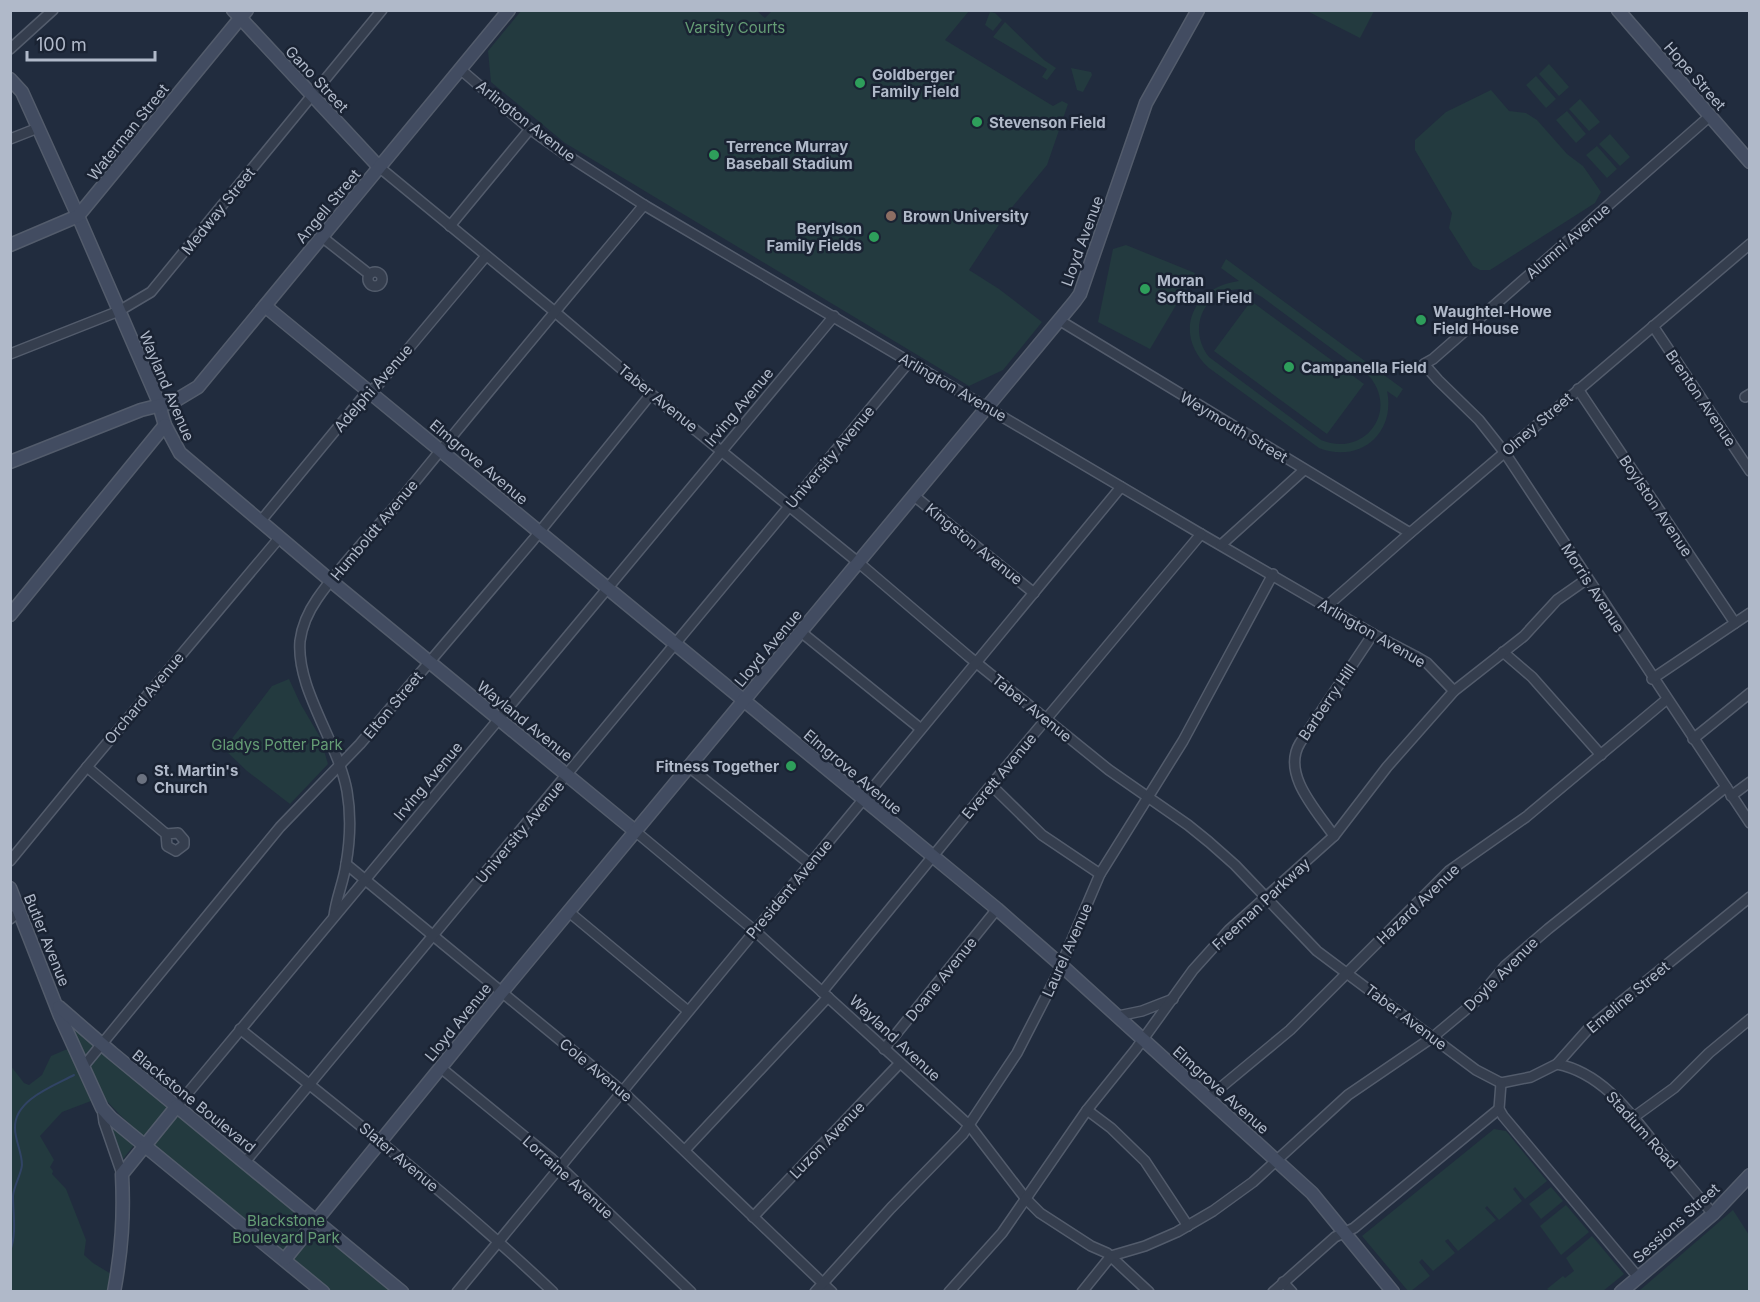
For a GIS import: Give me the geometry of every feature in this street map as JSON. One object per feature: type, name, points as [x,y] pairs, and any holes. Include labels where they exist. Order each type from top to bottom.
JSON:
[{"type":"street","points":[[10,49],[53,10]]},
{"type":"street","name":"Medway Street","points":[[10,354],[119,311],[138,301],[160,281],[382,10]]},
{"type":"street","name":"Angell Street","points":[[10,462],[141,410],[179,400],[198,387],[509,10]]},
{"type":"street","name":"Lloyd Avenue","points":[[285,1259],[502,992],[1080,294],[1146,103],[1198,10]]},
{"type":"street","name":"Hope Street","points":[[1618,10],[1749,162]]},
{"type":"street","name":"Gano Street","points":[[240,13],[311,96],[379,167]]},
{"type":"street","name":"Waterman Street","points":[[10,245],[78,216],[240,13]]},
{"type":"street","name":"Arlington Avenue","points":[[460,69],[530,129],[644,205],[1201,534],[1427,663],[1454,691]]},
{"type":"street","name":"Wayland Avenue","points":[[10,79],[22,92],[119,311],[159,405],[165,425],[184,458],[755,931],[970,1126],[1026,1199],[1040,1213],[1111,1257],[1149,1292]]},
{"type":"street","name":"Alumni Avenue","points":[[1424,364],[1433,359],[1710,116]]},
{"type":"street","points":[[10,139],[38,128]]},
{"type":"street","points":[[450,226],[530,129]]},
{"type":"street","name":"Taber Avenue","points":[[379,167],[1046,719],[1109,770],[1209,842],[1235,865],[1317,951],[1476,1070],[1501,1083]]},
{"type":"street","name":"Humboldt Avenue","points":[[334,918],[346,864],[350,812],[340,767],[303,673],[300,643],[302,629],[308,615],[331,581],[644,205]]},
{"type":"street","points":[[322,237],[369,274]]},
{"type":"street","name":"Olney Street","points":[[1327,606],[1749,244]]},
{"type":"street","name":"Adelphi Avenue","points":[[260,522],[486,256]]},
{"type":"street","name":"Elmgrove Avenue","points":[[265,306],[997,909],[1118,1016],[1322,1204],[1393,1292]]},
{"type":"street","name":"Irving Avenue","points":[[122,1174],[834,316]]},
{"type":"street","name":"Weymouth Street","points":[[1059,320],[1410,533]]},
{"type":"street","name":"Brenton Avenue","points":[[1653,326],[1749,471]]},
{"type":"street","name":"University Avenue","points":[[245,1162],[909,362]]},
{"type":"street","name":"Morris Avenue","points":[[1424,364],[1479,420],[1505,453],[1749,823]]},
{"type":"street","name":"Boylston Avenue","points":[[1578,389],[1735,623]]},
{"type":"street","name":"Elton Street","points":[[83,1067],[280,828],[340,767],[651,394]]},
{"type":"street","points":[[10,615],[165,425]]},
{"type":"street","points":[[1221,545],[1304,470]]},
{"type":"street","name":"President Avenue","points":[[457,1292],[1121,487]]},
{"type":"street","name":"Kingston Avenue","points":[[913,495],[1034,593]]},
{"type":"street","name":"Everett Avenue","points":[[685,1150],[825,994],[991,785],[1201,534]]},
{"type":"street","name":"Orchard Avenue","points":[[10,861],[279,537]]},
{"type":"street","name":"Laurel Avenue","points":[[815,1292],[970,1126],[1017,1053],[1061,965],[1100,874],[1183,741],[1273,574]]},
{"type":"street","name":"Freeman Parkway","points":[[949,1292],[996,1240],[1087,1110],[1193,970],[1229,930],[1334,836],[1387,766],[1454,691],[1524,636],[1557,600],[1587,579]]},
{"type":"street","points":[[1652,679],[1749,613]]},
{"type":"street","points":[[801,632],[921,729]]},
{"type":"street","name":"Barberry Hill","points":[[1334,836],[1306,794],[1293,763],[1295,751],[1373,634]]},
{"type":"street","points":[[1503,652],[1540,685],[1601,755]]},
{"type":"street","points":[[1693,739],[1749,693]]},
{"type":"street","name":"Hazard Avenue","points":[[1208,1098],[1290,1030],[1449,871],[1526,817],[1666,700]]},
{"type":"street","points":[[87,767],[166,834]]},
{"type":"street","points":[[689,767],[810,864]]},
{"type":"street","points":[[1731,796],[1749,782]]},
{"type":"street","points":[[991,785],[1042,835],[1100,874]]},
{"type":"street","name":"Doyle Avenue","points":[[1111,1257],[1145,1246],[1188,1226],[1236,1195],[1348,1095],[1433,1037],[1475,1002],[1505,966],[1548,928],[1726,787]]},
{"type":"street","name":"Cole Avenue","points":[[346,864],[622,1091],[832,1292]]},
{"type":"street","name":"Butler Avenue","points":[[10,888],[15,915],[56,1004]]},
{"type":"street","name":"Emeline Street","points":[[1501,1083],[1531,1077],[1557,1064],[1590,1027],[1749,897]]},
{"type":"street","name":"Doane Avenue","points":[[885,1049],[997,909]]},
{"type":"street","points":[[569,912],[688,1011]]},
{"type":"street","points":[[1118,1016],[1142,1011],[1173,999]]},
{"type":"street","points":[[56,1004],[102,1108],[104,1122],[122,1174],[123,1228],[114,1292]]},
{"type":"street","name":"Blackstone Boulevard","points":[[56,1004],[101,1044],[402,1292]]},
{"type":"street","points":[[1634,1117],[1674,1088],[1709,1053],[1749,1019]]},
{"type":"street","name":"Slater Avenue","points":[[240,1029],[380,1141],[499,1241],[553,1292]]},
{"type":"street","name":"Luzon Avenue","points":[[753,1217],[900,1063]]},
{"type":"street","name":"Stadium Road","points":[[1557,1064],[1576,1071],[1599,1084],[1621,1103],[1713,1214]]},
{"type":"street","name":"Lorraine Avenue","points":[[441,1068],[560,1167],[691,1292]]},
{"type":"street","points":[[1274,1292],[1282,1282],[1335,1237],[1353,1229],[1498,1109],[1501,1083]]},
{"type":"street","points":[[102,1108],[111,1118],[323,1292]]},
{"type":"street","points":[[1498,1109],[1638,1277]]},
{"type":"street","points":[[1087,1110],[1111,1128],[1145,1161],[1188,1226]]},
{"type":"street","name":"Sessions Street","points":[[1621,1292],[1713,1214],[1749,1175]]},
{"type":"street","points":[[1082,1292],[1111,1257]]},
{"type":"street","points":[[1282,1282],[1292,1292]]},
{"type":"green space","name":"Brown University","points":[[773,10],[969,11],[945,40],[1053,106],[1062,101],[1068,104],[1047,165],[1004,217],[969,270],[999,289],[1042,322],[1003,370],[969,386],[565,143],[491,82],[488,51],[521,11],[757,11],[765,18]]},
{"type":"green space","points":[[1374,10],[1360,38],[1307,11]]},
{"type":"green space","points":[[990,12],[995,13],[1002,20],[993,31],[985,25]]},
{"type":"green space","points":[[1005,22],[1044,60],[1056,68],[1047,80],[1042,77],[1047,69],[993,37]]},
{"type":"green space","points":[[1549,64],[1569,87],[1559,96],[1539,74]]},
{"type":"green space","points":[[1071,68],[1091,72],[1092,75],[1083,92],[1077,90]]},
{"type":"green space","points":[[1536,76],[1556,99],[1546,108],[1526,85]]},
{"type":"green space","points":[[1491,90],[1509,111],[1526,113],[1537,120],[1567,154],[1583,166],[1601,192],[1595,203],[1490,270],[1480,270],[1473,266],[1449,228],[1452,213],[1415,150],[1415,140],[1446,112]]},
{"type":"green space","points":[[1580,99],[1600,122],[1589,131],[1569,109]]},
{"type":"green space","points":[[1567,111],[1586,134],[1576,143],[1556,120]]},
{"type":"green space","points":[[1610,134],[1630,157],[1620,166],[1599,144]]},
{"type":"green space","points":[[1597,146],[1617,169],[1607,178],[1586,155]]},
{"type":"green space","name":"Moran Softball Field","points":[[1126,245],[1195,273],[1150,349],[1098,322],[1113,249]]},
{"type":"green space","points":[[1226,259],[1403,389],[1397,398],[1387,391],[1386,420],[1380,432],[1371,442],[1348,452],[1334,452],[1319,448],[1209,368],[1198,355],[1191,341],[1190,327],[1192,314],[1209,292],[1239,281],[1221,268]],"holes":[[[1239,289],[1251,291],[1370,377],[1378,391],[1380,405],[1378,418],[1372,429],[1363,437],[1350,443],[1336,444],[1321,440],[1209,357],[1202,346],[1199,335],[1202,313],[1208,304],[1226,291]]]},
{"type":"green space","name":"Campanella Field","points":[[1251,301],[1364,384],[1327,434],[1214,351]]},
{"type":"green space","name":"Gladys Potter Park","points":[[289,679],[320,737],[328,764],[290,804],[247,771],[224,749],[272,686]]},
{"type":"green space","name":"Blackstone Boulevard Park","points":[[77,1028],[393,1291],[330,1291],[154,1146],[105,1099],[71,1030]]},
{"type":"green space","points":[[72,1047],[92,1090],[86,1090],[91,1101],[62,1112],[40,1136],[54,1160],[50,1167],[52,1174],[66,1189],[86,1240],[84,1255],[116,1277],[114,1291],[11,1291],[10,1065],[24,1083],[29,1085],[42,1075],[51,1056]]},
{"type":"green space","points":[[113,1128],[134,1145],[123,1159],[111,1129]]},
{"type":"green space","points":[[1494,1129],[1506,1131],[1547,1181],[1525,1199],[1515,1187],[1513,1189],[1522,1201],[1499,1220],[1487,1206],[1485,1208],[1496,1220],[1458,1251],[1448,1239],[1445,1241],[1455,1253],[1433,1271],[1422,1259],[1419,1262],[1430,1276],[1408,1291],[1362,1236]]},
{"type":"green space","points":[[1551,1187],[1563,1201],[1541,1219],[1529,1204]]},
{"type":"green space","points":[[1566,1205],[1589,1232],[1561,1255],[1540,1226]]},
{"type":"green space","points":[[1733,1210],[1749,1235],[1749,1291],[1639,1291]]},
{"type":"green space","points":[[1592,1236],[1624,1274],[1603,1291],[1550,1291],[1547,1289],[1563,1276],[1565,1278],[1574,1271],[1566,1258]]},
{"type":"waterway","points":[[10,1251],[14,1231],[13,1196],[22,1165],[15,1133],[16,1118],[21,1109],[36,1095],[74,1075]]},
{"type":"place","name":"Goldberger Family Field","points":[[860,83]]},
{"type":"place","name":"Stevenson Field","points":[[977,122]]},
{"type":"place","name":"Terrence Murray Baseball Stadium","points":[[714,155]]},
{"type":"place","name":"Brown University","points":[[891,216]]},
{"type":"place","name":"Berylson Family Fields","points":[[874,237]]},
{"type":"place","name":"Moran Softball Field","points":[[1145,289]]},
{"type":"place","name":"Waughtel-Howe Field House","points":[[1421,320]]},
{"type":"place","name":"Campanella Field","points":[[1289,367]]},
{"type":"place","name":"Fitness Together","points":[[791,766]]},
{"type":"place","name":"St. Martin's Church","points":[[142,779]]},
{"type":"park label","name":"Varsity Courts","points":[[735,27]]}]
